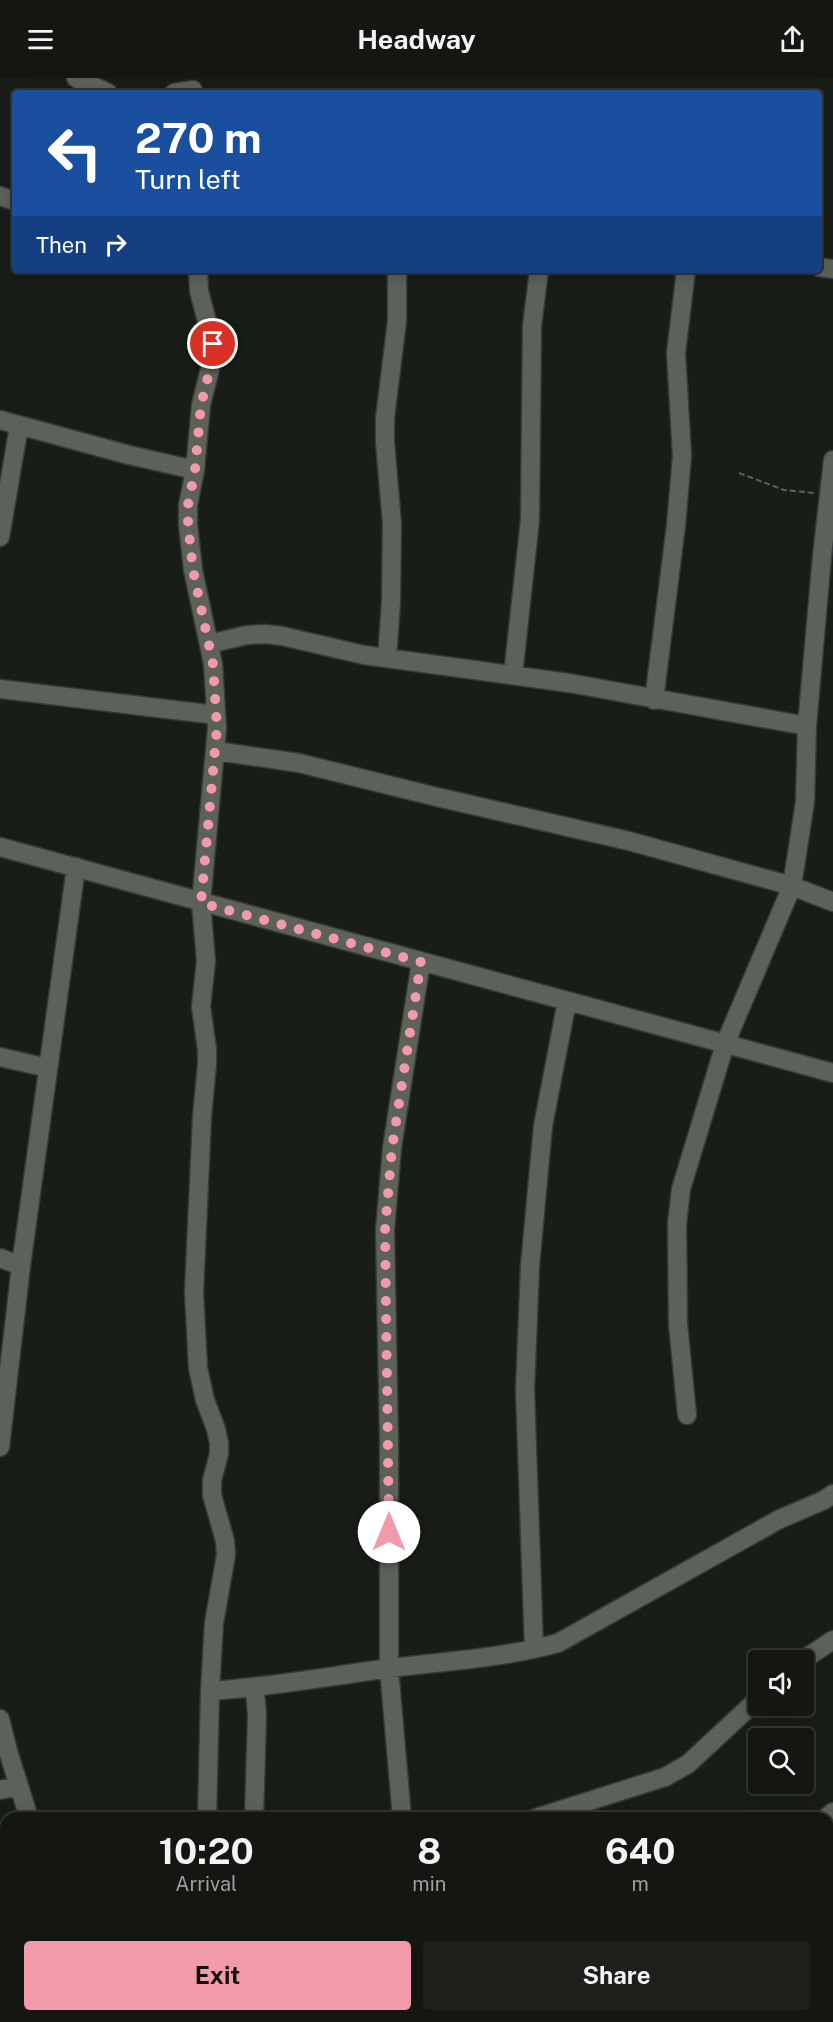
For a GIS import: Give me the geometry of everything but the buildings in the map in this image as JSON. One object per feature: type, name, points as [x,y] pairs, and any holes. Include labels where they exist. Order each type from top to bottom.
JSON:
[{"type":"street","points":[[76,78],[102,90]]},
{"type":"street","points":[[198,273],[199,291],[213,344],[213,357],[201,405],[195,470],[188,505],[188,524],[193,570],[213,664],[216,752],[201,903],[206,961],[201,1007],[207,1064],[202,1117],[194,1292],[198,1368],[205,1400],[219,1443],[219,1454],[212,1480],[212,1495],[225,1541],[226,1555],[214,1623],[207,1812]]},
{"type":"street","points":[[387,658],[391,602],[392,524],[385,418],[397,321],[397,273]]},
{"type":"street","points":[[513,675],[530,520],[532,326],[539,273]]},
{"type":"street","points":[[654,700],[676,525],[682,456],[676,353],[686,273]]},
{"type":"street","points":[[0,420],[195,470]]},
{"type":"street","points":[[0,537],[19,426]]},
{"type":"street","points":[[687,1415],[678,1324],[677,1224],[681,1189],[725,1044],[792,886],[805,802],[807,726],[827,558],[833,460]]},
{"type":"street","points":[[208,644],[265,634],[282,636],[364,655],[569,683],[807,726]]},
{"type":"street","points":[[0,689],[216,715]]},
{"type":"street","points":[[216,752],[299,763],[629,841],[792,886],[833,902]]},
{"type":"street","points":[[0,847],[833,1073]]},
{"type":"street","points":[[0,1447],[21,1266],[76,867]]},
{"type":"street","points":[[401,1812],[389,1668],[389,1442],[385,1230],[392,1148],[421,962]]},
{"type":"street","points":[[534,1649],[525,1390],[530,1266],[543,1126],[567,1001]]},
{"type":"street","points":[[0,1056],[48,1068]]},
{"type":"street","points":[[0,1258],[21,1266]]},
{"type":"street","points":[[210,1691],[255,1688],[534,1649],[558,1643],[778,1520],[833,1494]]},
{"type":"street","points":[[814,1653],[833,1640]]},
{"type":"street","points":[[254,1812],[257,1716],[255,1688]]},
{"type":"street","points":[[555,1812],[665,1778],[688,1764],[748,1708]]},
{"type":"street","points":[[0,1719],[27,1812]]},
{"type":"street","points":[[0,1790],[20,1786]]},
{"type":"path","points":[[739,473],[783,490],[831,489]]},
{"type":"route","points":[[213,344],[213,357],[201,405],[195,470],[188,505],[193,570],[213,664],[217,728],[201,903],[421,962],[392,1148],[385,1230],[389,1532]]}]
